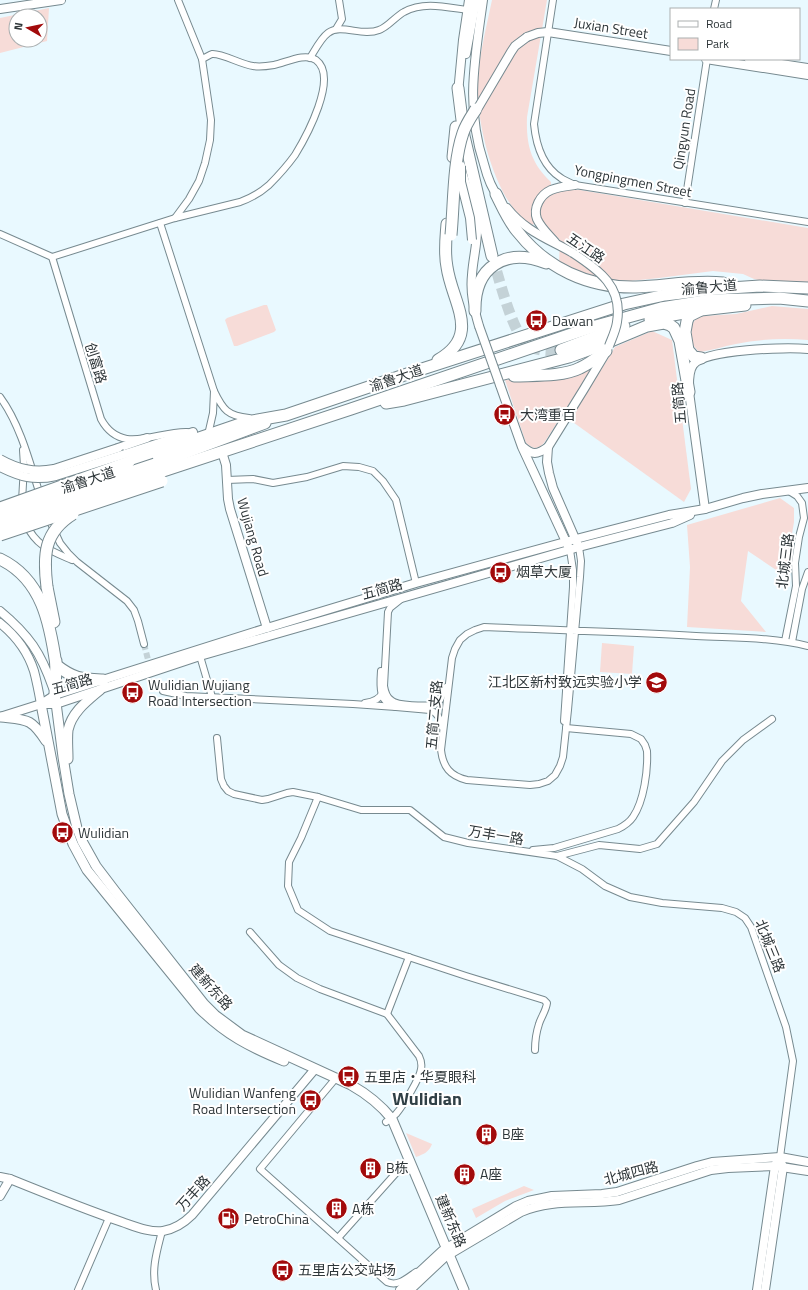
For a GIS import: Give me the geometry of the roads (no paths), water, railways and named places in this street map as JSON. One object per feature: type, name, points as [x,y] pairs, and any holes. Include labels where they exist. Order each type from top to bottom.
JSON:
[{"type":"highway","points":[[459,84],[464,136],[492,256]]},
{"type":"highway","points":[[448,274],[456,170],[460,147],[467,123],[476,109]]},
{"type":"highway","points":[[419,370],[451,350],[458,342],[462,331],[462,319],[448,274],[446,254],[456,127]]},
{"type":"highway","points":[[496,194],[509,220],[516,230],[533,249],[554,266]]},
{"type":"highway","points":[[475,311],[478,285],[487,271],[499,261],[507,258],[523,257],[540,260],[586,280],[605,285],[637,286],[700,281],[760,286]]},
{"type":"highway","name":"渝鲁大道","points":[[0,508],[127,458],[208,435],[257,419],[286,415],[605,309],[643,299],[689,291],[760,286],[808,288]]},
{"type":"highway","points":[[561,350],[628,324],[701,310],[737,307],[779,298]]},
{"type":"highway","name":"渝鲁大道","points":[[0,525],[204,459],[592,327],[661,308],[711,300],[779,298],[808,301]]},
{"type":"highway","points":[[701,310],[689,316],[686,321],[685,332],[688,350],[697,358],[701,358]]},
{"type":"highway","points":[[352,409],[404,400],[569,357],[647,326],[664,323],[674,328],[680,341],[689,392]]},
{"type":"highway","points":[[486,378],[564,373],[579,369],[607,349]]},
{"type":"highway","points":[[0,535],[86,506],[158,473],[228,438],[286,415]]},
{"type":"highway","points":[[0,517],[14,511],[158,473]]},
{"type":"highway","points":[[56,700],[55,627],[47,587],[45,570],[46,556],[48,545],[53,533],[60,523],[86,506]]},
{"type":"highway","points":[[0,559],[10,563],[24,574],[35,590],[46,616],[53,643],[56,665],[72,676],[101,685]]},
{"type":"main road","points":[[0,9],[61,0]]},
{"type":"main road","points":[[469,0],[463,40],[456,127],[460,164],[477,224],[472,274]]},
{"type":"main road","points":[[459,84],[476,0]]},
{"type":"main road","name":"五江路","points":[[483,0],[473,69],[473,112],[475,133],[488,176],[496,194],[516,219],[534,233],[574,253],[599,270],[612,287],[618,308],[617,322],[607,349],[548,447]]},
{"type":"main road","points":[[548,32],[538,33],[527,37],[511,52],[476,109],[466,135],[460,171],[462,188],[470,218],[472,240],[472,298],[479,326],[522,447],[570,550]]},
{"type":"main road","name":"Juxian Street","points":[[548,32],[670,51]]},
{"type":"main road","points":[[713,60],[808,75]]},
{"type":"main road","points":[[756,60],[808,68]]},
{"type":"main road","points":[[557,244],[538,220],[536,214],[538,202],[542,196],[549,191],[575,185]]},
{"type":"main road","points":[[701,358],[756,349],[808,349]]},
{"type":"main road","name":"五简路","points":[[701,358],[696,361],[691,368],[689,392],[705,509]]},
{"type":"main road","points":[[0,467],[14,474],[25,477],[34,479],[46,478],[127,458],[193,432]]},
{"type":"main road","points":[[0,459],[20,468],[32,471],[44,471],[147,438]]},
{"type":"main road","points":[[522,447],[529,452],[536,453],[542,452],[548,447]]},
{"type":"main road","points":[[548,447],[547,462],[553,488],[579,547]]},
{"type":"main road","name":"Wujiang Road","points":[[222,452],[226,465],[230,509],[267,628]]},
{"type":"main road","name":"五简路","points":[[101,685],[376,604],[579,547],[672,523],[705,509],[742,498],[789,491],[808,486]]},
{"type":"main road","name":"五简路","points":[[0,717],[101,685],[267,628],[416,583],[566,541],[669,515],[705,509]]},
{"type":"main road","points":[[0,611],[56,665]]},
{"type":"main road","points":[[0,623],[19,642],[28,656],[34,670],[41,704]]},
{"type":"main road","points":[[26,635],[40,656],[48,673],[56,700]]},
{"type":"main road","points":[[69,794],[68,728],[74,716],[101,685]]},
{"type":"main road","name":"建新东路","points":[[56,700],[69,794],[77,828],[82,841],[96,866],[114,891],[204,1004],[215,1015],[242,1035],[313,1071]]},
{"type":"main road","name":"建新东路","points":[[41,704],[60,803],[68,831],[80,857],[94,880],[210,1020],[254,1048],[334,1080],[362,1097],[389,1120],[446,1252],[458,1290]]},
{"type":"main road","points":[[0,717],[20,719],[33,724],[49,746],[52,743],[56,743],[63,757]]},
{"type":"main road","name":"万丰路","points":[[0,1177],[10,1179],[110,1218],[138,1227],[162,1231],[175,1228],[184,1223],[192,1215],[313,1071]]},
{"type":"main road","name":"建新东路","points":[[389,1120],[405,1163],[464,1290]]},
{"type":"main road","name":"北城四路","points":[[446,1252],[516,1206],[528,1201],[552,1196],[617,1192],[712,1162],[780,1157],[808,1162]]},
{"type":"main road","name":"北城三路","points":[[765,1290],[780,1157]]},
{"type":"main road","name":"北城四路","points":[[446,1252],[521,1212],[541,1205],[553,1203],[604,1202],[619,1200],[711,1170],[779,1166],[808,1171]]},
{"type":"main road","name":"北城三路","points":[[757,1290],[779,1166]]},
{"type":"main road","points":[[0,1196],[10,1179]]},
{"type":"main road","points":[[400,1290],[427,1264],[446,1252]]},
{"type":"main road","points":[[410,1290],[446,1252]]},
{"type":"street","points":[[175,218],[189,199],[199,181],[210,140],[211,120],[202,59],[178,0]]},
{"type":"street","points":[[336,29],[342,19],[339,0]]},
{"type":"street","name":"Yongpingmen Street","points":[[553,0],[534,124],[536,140],[542,157],[551,170],[562,179],[575,185],[808,222]]},
{"type":"street","points":[[310,58],[328,33],[336,29],[368,33],[381,30],[404,12],[420,6],[467,10]]},
{"type":"street","points":[[0,234],[52,257],[175,218],[240,202],[259,194],[276,178],[294,155],[314,120],[321,102],[324,86],[323,74],[320,65],[316,60],[310,58],[298,58],[274,65],[260,66],[253,66],[220,55],[212,54],[202,59]]},
{"type":"street","name":"Qingyun Road","points":[[685,203],[707,60]]},
{"type":"street","points":[[160,223],[214,391],[219,402],[226,411],[241,417],[257,419]]},
{"type":"street","name":"创富路","points":[[52,257],[101,419],[109,431],[120,437],[132,440],[169,433],[193,432],[208,435]]},
{"type":"street","points":[[208,435],[213,413],[214,391]]},
{"type":"street","points":[[0,397],[14,422],[27,454],[46,513],[60,543],[77,562],[126,601],[134,610],[144,644]]},
{"type":"street","points":[[20,437],[24,454],[22,503],[25,523],[30,532],[41,545],[77,562]]},
{"type":"street","points":[[227,480],[254,479],[273,483],[307,478],[343,466],[359,467],[373,472],[383,481],[396,500],[416,583]]},
{"type":"street","name":"北城三路","points":[[785,641],[796,586],[795,563],[804,518],[802,503],[797,496],[789,491]]},
{"type":"street","name":"五简二支路","points":[[573,630],[484,628],[475,630],[460,640],[452,658],[441,750],[442,760],[449,771],[459,778],[467,780],[530,785],[540,784],[555,776],[563,757],[566,728],[564,725],[564,715],[581,570],[579,547]]},
{"type":"street","name":"五简二支路","points":[[570,550],[573,570],[573,630]]},
{"type":"street","name":"北城三路","points":[[792,642],[802,589],[808,572]]},
{"type":"street","points":[[353,704],[371,702],[382,695],[384,686],[388,612],[393,605],[405,596]]},
{"type":"street","points":[[376,604],[381,606],[384,612],[380,685],[382,695],[386,702],[396,708]]},
{"type":"street","points":[[573,630],[785,641],[808,646]]},
{"type":"street","points":[[200,656],[212,697]]},
{"type":"street","points":[[384,686],[389,699],[396,703],[430,706],[438,703],[449,682]]},
{"type":"street","points":[[163,691],[186,696],[353,704],[430,710],[439,717],[443,734]]},
{"type":"street","name":"万丰一路","points":[[217,738],[221,778],[228,791],[234,794],[268,800],[293,792],[318,797],[361,810],[410,810],[444,837],[468,843],[557,856],[599,845],[640,849],[658,844],[694,802],[722,761],[743,740],[772,719]]},
{"type":"street","points":[[524,852],[554,848],[618,829],[627,824],[633,817],[642,796],[647,751],[645,744],[641,739],[631,734],[566,728]]},
{"type":"street","points":[[318,797],[289,862],[288,886],[298,910],[330,930],[466,976],[544,1000],[547,1003],[547,1009],[538,1025],[535,1050]]},
{"type":"street","name":"北城三路","points":[[557,856],[582,869],[605,886],[630,897],[662,903],[722,908],[736,912],[745,918],[751,927],[786,1026],[793,1061],[780,1157]]},
{"type":"street","points":[[250,932],[279,965],[297,978],[320,989],[387,1014],[419,1056],[421,1062],[418,1079],[402,1107],[389,1120]]},
{"type":"street","points":[[387,1014],[409,957]]},
{"type":"street","points":[[334,1080],[260,1169],[389,1283],[399,1283],[427,1264]]},
{"type":"street","points":[[338,1238],[405,1163]]},
{"type":"street","points":[[78,1290],[110,1218]]},
{"type":"street","points":[[156,1290],[153,1269],[154,1258],[162,1231]]},
{"type":"tunnel","points":[[492,256],[510,315],[526,343],[534,348],[547,351],[561,350]]},
{"type":"tunnel","points":[[144,644],[154,683],[163,691]]},
{"type":"place","name":"Dawan","points":[[537,321]]},
{"type":"place","name":"大湾重百","points":[[505,415]]},
{"type":"place","name":"烟草大厦","points":[[500,572]]},
{"type":"place","name":"江北区新村致远实验小学","points":[[657,682]]},
{"type":"place","name":"Wulidian Wujiang Road Intersection","points":[[133,693]]},
{"type":"place","name":"Wulidian","points":[[62,833]]},
{"type":"place","name":"五里店‧华夏眼科","points":[[348,1077]]},
{"type":"place","name":"Wulidian Wanfeng Road Intersection","points":[[311,1101]]},
{"type":"place","name":"B座","points":[[487,1134]]},
{"type":"place","name":"B栋","points":[[371,1168]]},
{"type":"place","name":"A座","points":[[464,1174]]},
{"type":"place","name":"A栋","points":[[336,1209]]},
{"type":"place","name":"PetroChina","points":[[228,1219]]},
{"type":"place","name":"五里店公交站场","points":[[282,1270]]},
{"type":"district","name":"Wulidian","points":[[427,1099]]}]
